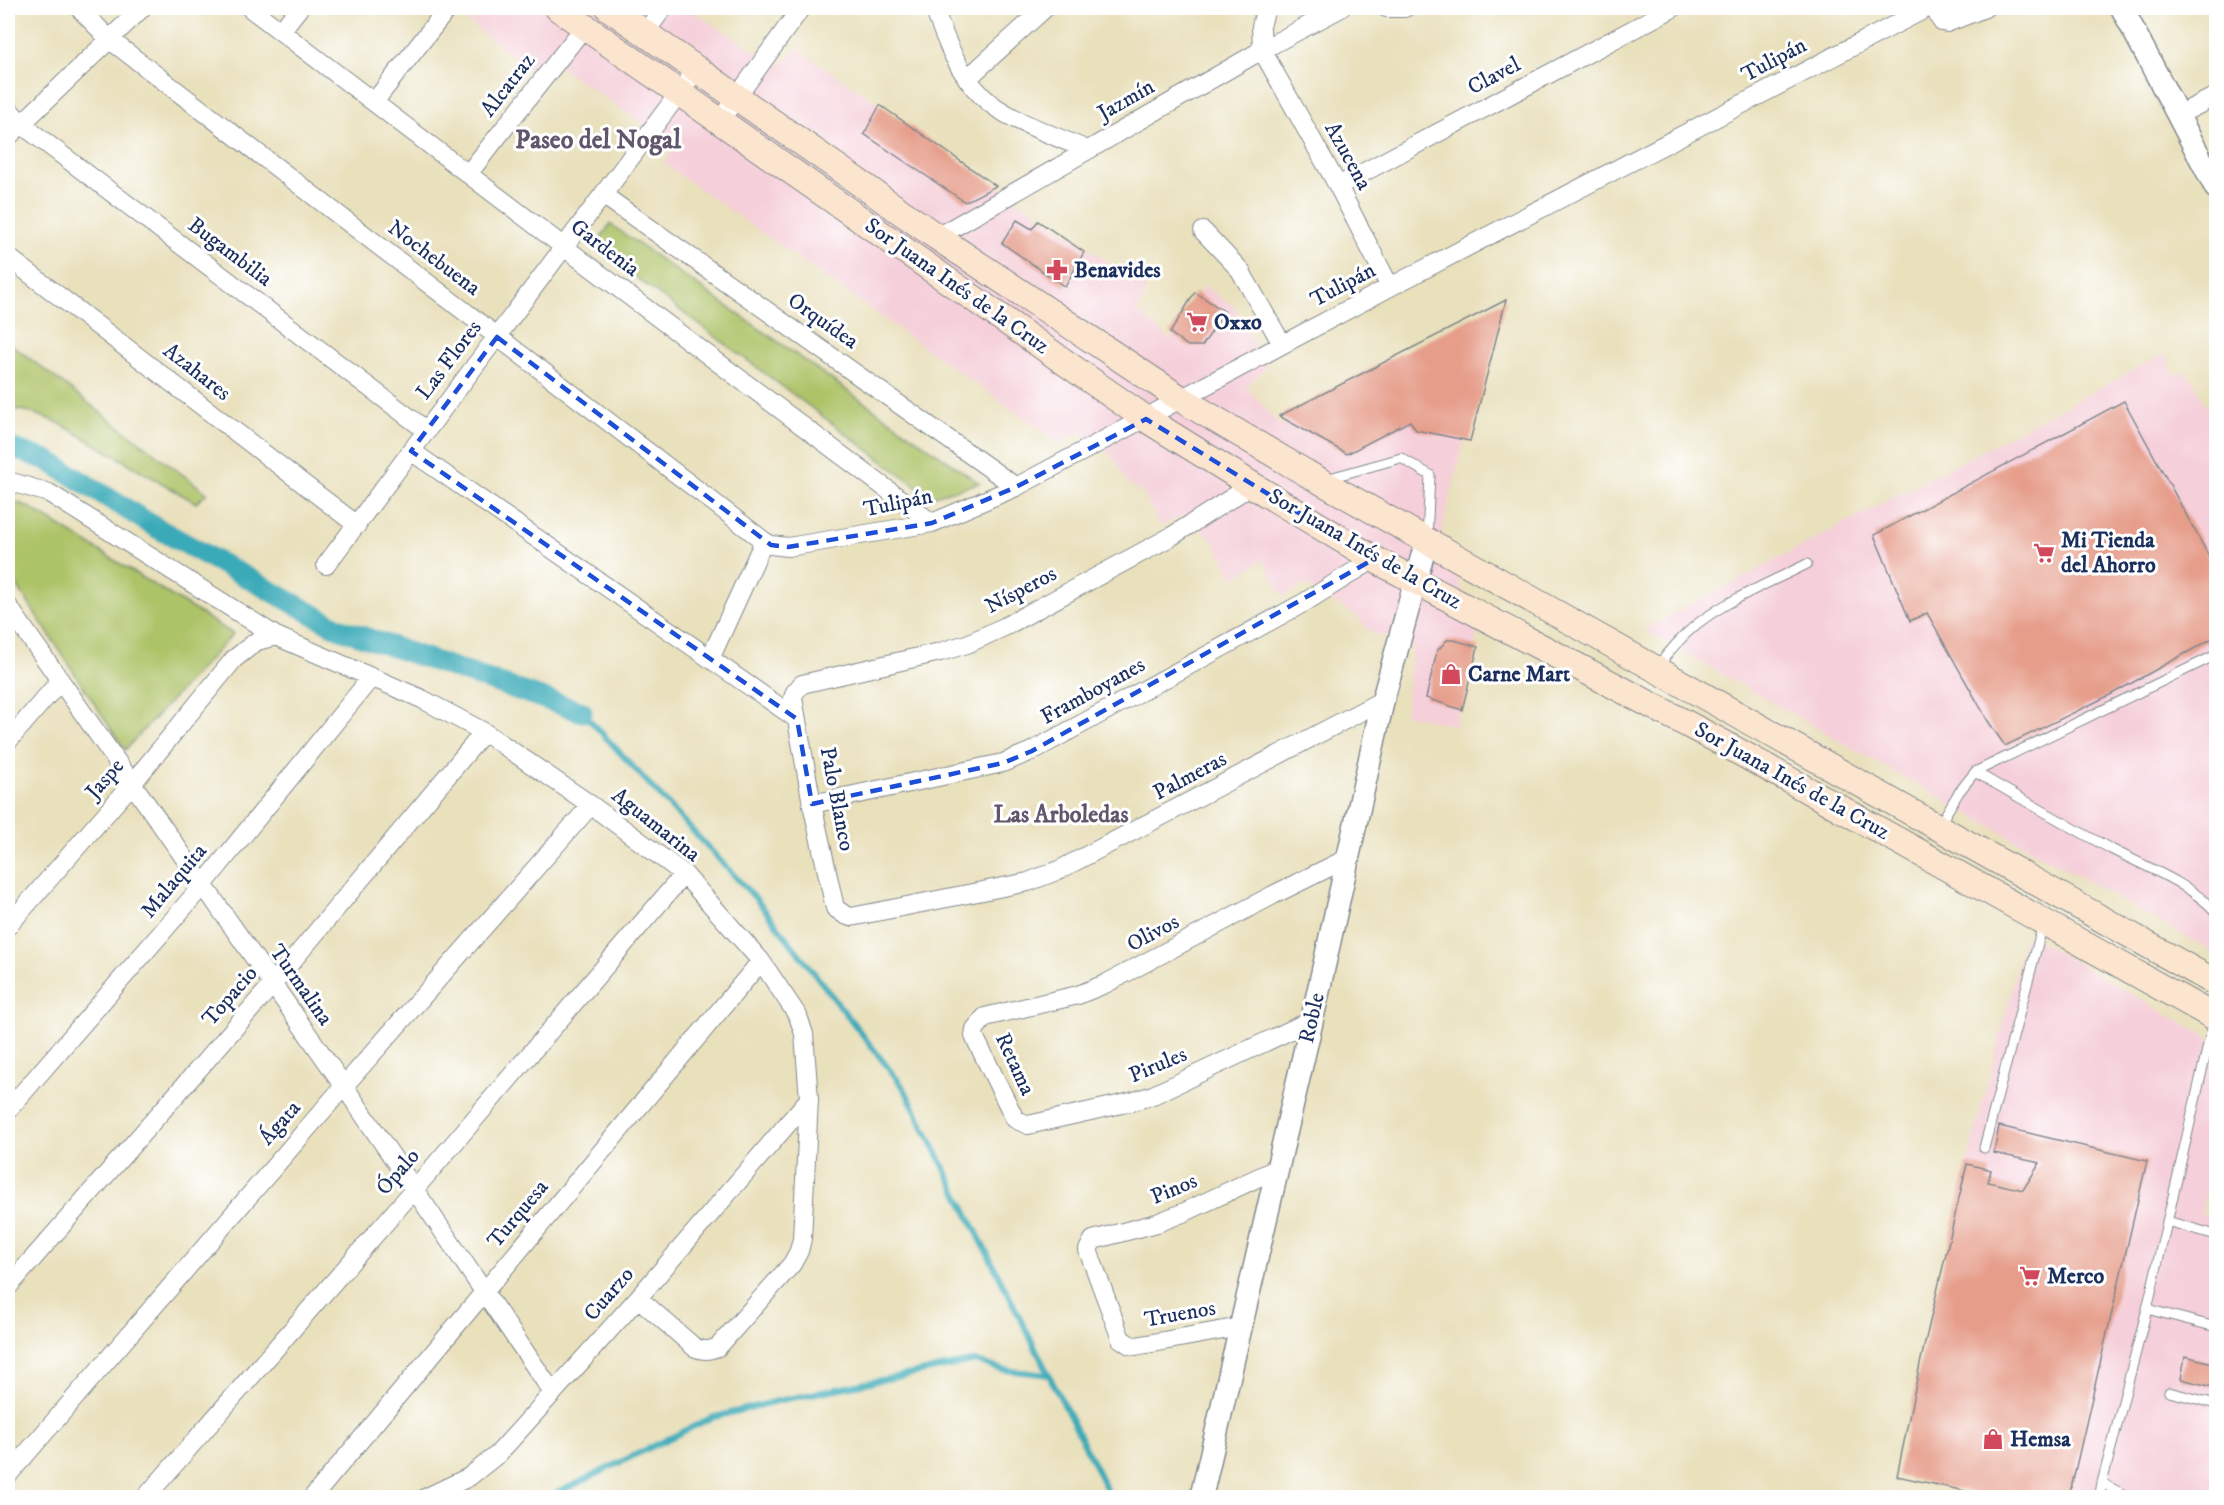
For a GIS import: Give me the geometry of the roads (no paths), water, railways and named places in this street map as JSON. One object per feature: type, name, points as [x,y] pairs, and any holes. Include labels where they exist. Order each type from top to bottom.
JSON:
[{"type":"main road","name":"Sor Juana Inés de la Cruz","points":[[558,8],[721,119],[1146,418],[1252,485],[1374,559],[1725,744],[2215,1017]]},
{"type":"main road","name":"Sor Juana Inés de la Cruz","points":[[609,8],[937,237],[1181,399],[1320,481],[2217,983]]},
{"type":"main road","points":[[1014,325],[1031,300]]},
{"type":"main road","points":[[2044,922],[2058,894]]},
{"type":"street","name":"Nochebuena","points":[[79,8],[109,39],[764,541]]},
{"type":"street","points":[[8,137],[142,8]]},
{"type":"street","name":"Gardenia","points":[[250,8],[932,524]]},
{"type":"street","points":[[281,31],[299,8]]},
{"type":"street","points":[[374,102],[448,8]]},
{"type":"street","points":[[645,33],[663,8]]},
{"type":"street","points":[[721,119],[801,8]]},
{"type":"street","points":[[934,8],[948,46],[983,98],[1003,112],[1087,150]]},
{"type":"street","points":[[968,78],[1045,8]]},
{"type":"street","points":[[1262,50],[1261,26],[1266,8]]},
{"type":"street","name":"Jazmín","points":[[937,237],[1262,50],[1341,8]]},
{"type":"street","points":[[1386,8],[1405,8]]},
{"type":"street","name":"Clavel","points":[[1338,186],[1673,8]]},
{"type":"street","name":"Tulipán","points":[[764,541],[771,545],[788,547],[932,524],[1016,487],[1390,287],[1933,11],[1947,23],[1985,8]]},
{"type":"street","points":[[2122,8],[2217,188]]},
{"type":"street","name":"Alcatraz","points":[[468,174],[585,26]]},
{"type":"street","name":"Azucena","points":[[1262,50],[1338,186],[1390,287]]},
{"type":"street","name":"Las Flores","points":[[326,565],[697,69]]},
{"type":"street","points":[[2178,115],[2217,96]]},
{"type":"street","name":"Bugambilia","points":[[8,108],[21,124],[427,431]]},
{"type":"street","name":"Orquídea","points":[[603,195],[1016,487]]},
{"type":"street","points":[[1203,231],[1240,270],[1282,344]]},
{"type":"street","name":"Azahares","points":[[8,257],[357,525]]},
{"type":"street","points":[[411,451],[797,719]]},
{"type":"street","name":"Aguamarina","points":[[8,481],[48,493],[276,636],[370,679],[422,699],[484,732],[591,805],[684,874],[761,961],[798,1016],[804,1034],[809,1099],[802,1239],[799,1251],[785,1272],[718,1347],[710,1350],[703,1351],[694,1347],[638,1298]]},
{"type":"street","name":"Nísperos","points":[[795,692],[802,684],[967,644],[1004,627],[1172,536],[1252,485]]},
{"type":"street","name":"Roble","points":[[1201,1497],[1312,1020],[1383,700],[1427,539]]},
{"type":"street","points":[[710,659],[764,541]]},
{"type":"street","name":"Framboyanes","points":[[812,804],[1003,764],[1032,751],[1305,602],[1374,559]]},
{"type":"street","name":"Turmalina","points":[[8,606],[131,785],[204,885],[344,1086],[413,1191],[553,1393]]},
{"type":"street","name":"Jaspe","points":[[8,926],[131,785],[234,659],[257,641],[276,636]]},
{"type":"street","name":"Malaquita","points":[[8,1110],[204,885],[370,679]]},
{"type":"street","points":[[8,741],[60,681]]},
{"type":"street","name":"Palo Blanco","points":[[795,692],[793,699],[812,804],[835,908],[840,912]]},
{"type":"street","name":"Palmeras","points":[[840,912],[851,917],[1028,882],[1059,870],[1383,700]]},
{"type":"street","name":"Topacio","points":[[8,1287],[272,985],[484,732]]},
{"type":"street","name":"Ágata","points":[[8,1475],[344,1086],[591,805]]},
{"type":"street","name":"Olivos","points":[[975,1029],[985,1017],[1078,995],[1105,984],[1348,858]]},
{"type":"street","name":"Ópalo","points":[[145,1497],[413,1191],[684,874]]},
{"type":"street","name":"Turquesa","points":[[312,1497],[761,961]]},
{"type":"street","name":"Pirules","points":[[1015,1119],[1028,1125],[1153,1095],[1312,1020]]},
{"type":"street","name":"Retama","points":[[975,1029],[974,1036],[1015,1119]]},
{"type":"street","name":"Cuarzo","points":[[425,1497],[469,1477],[498,1454],[638,1298],[809,1099]]},
{"type":"street","name":"Pinos","points":[[1130,1345],[1121,1339],[1088,1250],[1093,1240],[1157,1223],[1185,1212],[1276,1168]]},
{"type":"street","name":"Truenos","points":[[1130,1345],[1136,1346],[1240,1327]]},
{"type":"lane","points":[[1320,481],[1401,458],[1430,475],[1427,539]]},
{"type":"lane","points":[[1656,668],[1680,639],[1698,623],[1807,564]]},
{"type":"lane","points":[[1938,826],[1959,792],[1975,772],[2217,655]]},
{"type":"lane","points":[[1975,772],[2067,825],[2174,881],[2217,912]]},
{"type":"lane","points":[[1984,1148],[2044,922]]},
{"type":"lane","points":[[2099,1497],[2147,1309],[2215,1017]]},
{"type":"lane","points":[[2167,1221],[2217,1235]]},
{"type":"lane","points":[[2147,1309],[2217,1327]]},
{"type":"lane","points":[[2169,1392],[2217,1404]]},
{"type":"lane","points":[[2102,1483],[2130,1497]]},
{"type":"waterway","points":[[8,447],[47,460],[157,528],[338,628],[582,712]]},
{"type":"waterway","points":[[582,712],[757,900],[904,1088],[1111,1498]]},
{"type":"waterway","points":[[547,1498],[711,1418],[777,1401],[975,1361],[1004,1370],[1049,1375]]},
{"type":"place","name":"Benavides","points":[[1057,270]]},
{"type":"place","name":"Oxxo","points":[[1197,322]]},
{"type":"place","name":"Mi Tienda del Ahorro","points":[[2044,553]]},
{"type":"place","name":"Carne Mart","points":[[1451,674]]},
{"type":"place","name":"Merco","points":[[2030,1276]]},
{"type":"place","name":"Hemsa","points":[[1993,1439]]},
{"type":"district","name":"Paseo del Nogal","points":[[598,140]]},
{"type":"district","name":"Las Arboledas","points":[[1061,815]]}]
